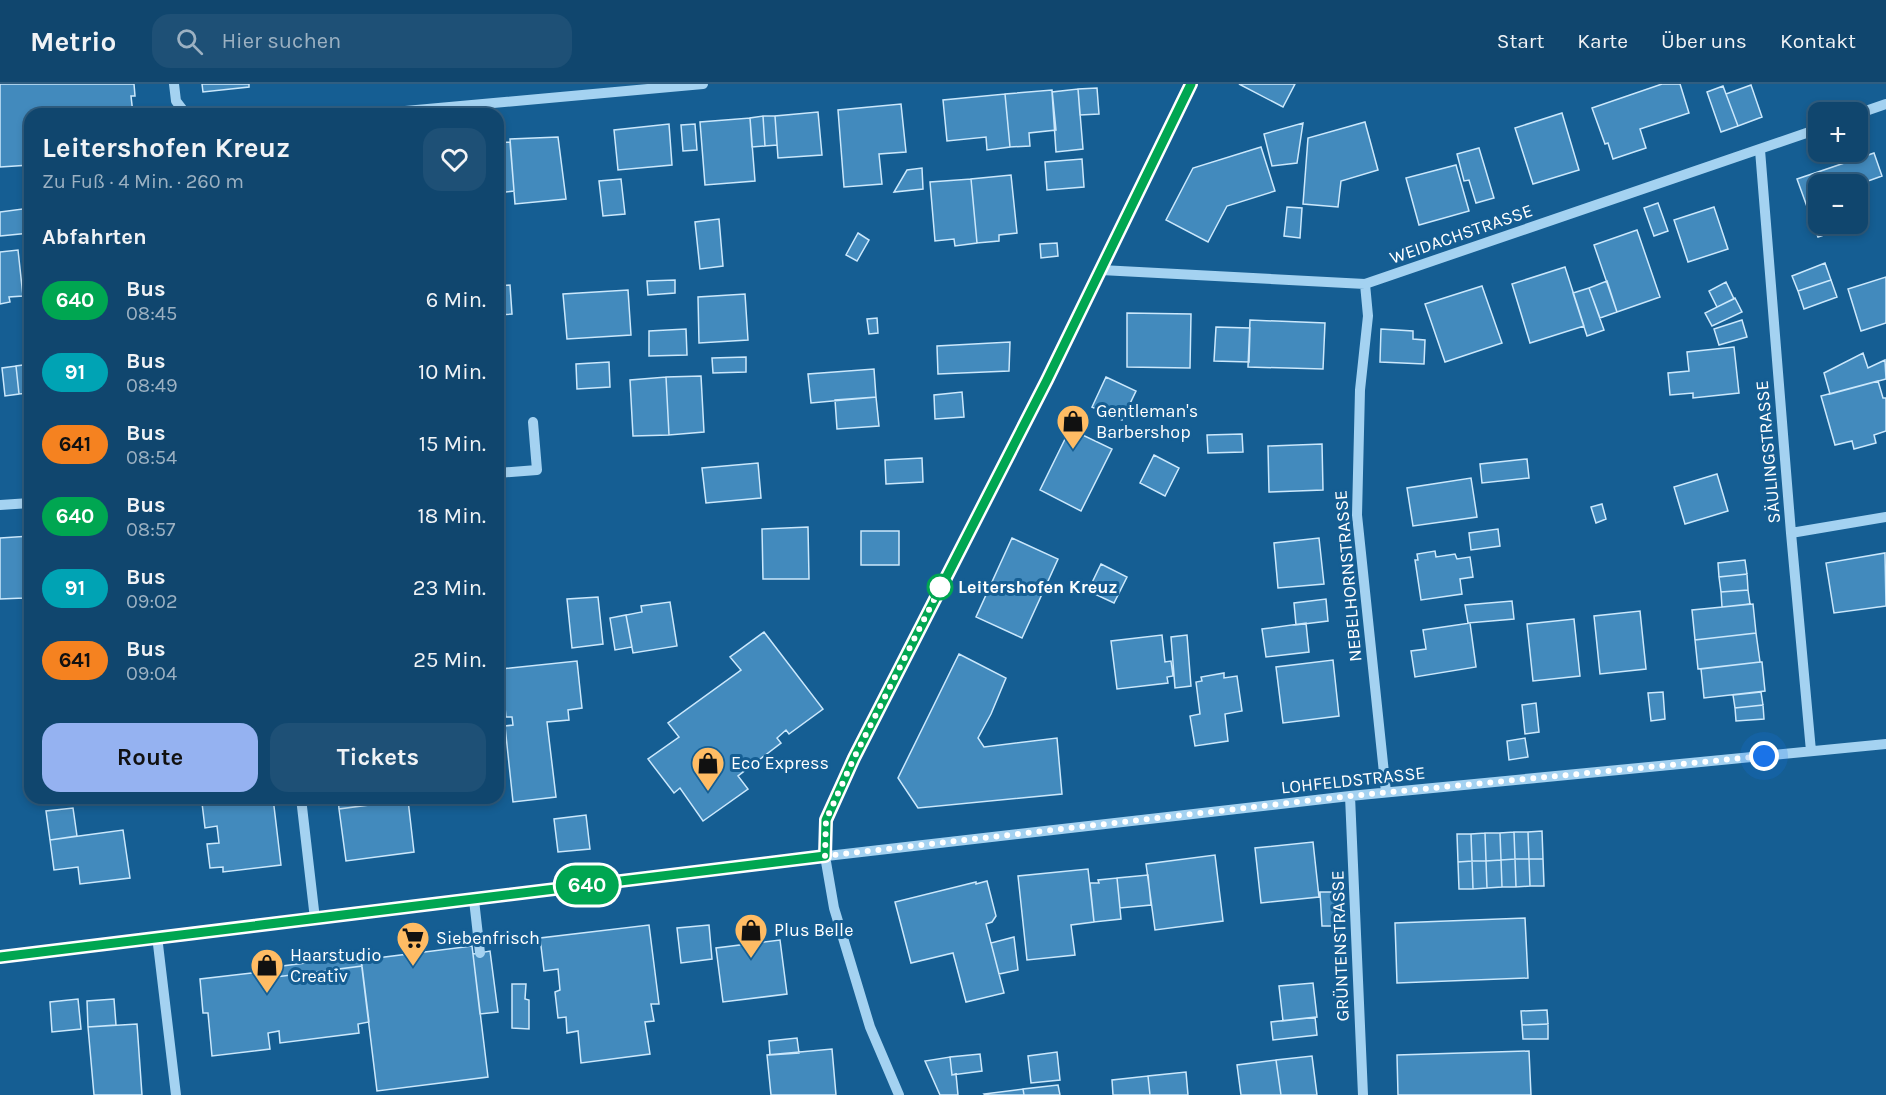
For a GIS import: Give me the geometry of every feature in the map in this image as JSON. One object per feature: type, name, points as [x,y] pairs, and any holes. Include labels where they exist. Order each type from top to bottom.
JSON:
[{"type":"street","points":[[174,84],[176,101],[181,108]]},
{"type":"street","points":[[438,108],[703,84]]},
{"type":"street","points":[[899,1095],[870,1027],[834,908],[825,856],[826,820],[854,758],[1047,380],[1191,84]]},
{"type":"street","points":[[1868,110],[1886,104]]},
{"type":"street","name":"WEIDACHSTRASSE","points":[[1101,270],[1365,284],[1808,133]]},
{"type":"street","name":"SÄULINGSTRASSE","points":[[1760,150],[1811,752]]},
{"type":"street","name":"NEBELHORNSTRASSE","points":[[1365,284],[1368,316],[1360,390],[1357,515],[1386,792]]},
{"type":"street","points":[[504,473],[537,470],[533,422]]},
{"type":"street","points":[[0,505],[24,503]]},
{"type":"street","points":[[1791,533],[1886,517]]},
{"type":"street","name":"LOHFELDSTRASSE","points":[[0,957],[825,856],[1350,796],[1886,744]]},
{"type":"street","name":"GRÜNTENSTRASSE","points":[[1350,796],[1363,1095]]},
{"type":"street","points":[[302,804],[315,919]]},
{"type":"street","points":[[474,900],[480,953]]},
{"type":"street","points":[[157,936],[176,1095]]},
{"type":"building","points":[[0,84],[134,84],[135,96],[131,96],[132,108],[24,108],[24,165],[0,167]]},
{"type":"building","points":[[202,84],[249,84],[249,87],[203,92]]},
{"type":"building","points":[[1239,84],[1295,84],[1283,107]]},
{"type":"building","points":[[1662,84],[1680,84],[1689,113],[1640,129],[1646,148],[1613,159],[1592,108]]},
{"type":"building","points":[[1751,85],[1762,117],[1738,126],[1726,94]]},
{"type":"building","points":[[1723,86],[1738,126],[1721,132],[1707,92]]},
{"type":"building","points":[[1097,88],[1099,114],[1080,115],[1078,89]]},
{"type":"building","points":[[1078,89],[1083,149],[1056,152],[1052,92]]},
{"type":"building","points":[[1052,90],[1056,130],[1029,133],[1030,146],[1010,147],[1005,94]]},
{"type":"building","points":[[1005,94],[1010,147],[987,150],[986,137],[947,141],[943,100]]},
{"type":"building","points":[[901,104],[906,152],[879,154],[882,184],[844,187],[838,110]]},
{"type":"building","points":[[818,112],[822,155],[778,158],[775,116]]},
{"type":"building","points":[[1562,113],[1579,170],[1533,184],[1515,128]]},
{"type":"building","points":[[763,116],[765,146],[752,147],[750,118]]},
{"type":"building","points":[[763,116],[775,116],[777,145],[765,146]]},
{"type":"building","points":[[750,118],[755,181],[705,185],[700,122]]},
{"type":"building","points":[[1365,122],[1378,170],[1341,181],[1338,207],[1303,204],[1308,138]]},
{"type":"building","points":[[1303,123],[1297,163],[1272,166],[1264,134]]},
{"type":"building","points":[[669,124],[672,165],[618,170],[614,130]]},
{"type":"building","points":[[695,124],[697,150],[683,151],[681,125]]},
{"type":"building","points":[[558,137],[566,199],[515,204],[510,139]]},
{"type":"building","points":[[504,142],[510,142],[514,191],[504,192]]},
{"type":"building","points":[[1261,147],[1275,191],[1227,206],[1208,242],[1166,220],[1193,168]]},
{"type":"building","points":[[1479,148],[1494,198],[1476,203],[1469,180],[1464,181],[1457,154]]},
{"type":"building","points":[[1874,153],[1882,176],[1868,181],[1868,174],[1812,174],[1847,162],[1868,162],[1868,155]]},
{"type":"building","points":[[1082,159],[1084,187],[1047,190],[1045,162]]},
{"type":"building","points":[[1456,165],[1469,211],[1419,225],[1406,178]]},
{"type":"building","points":[[922,168],[923,189],[894,192],[907,170]]},
{"type":"building","points":[[1011,175],[1017,233],[999,235],[999,241],[977,243],[971,179]]},
{"type":"building","points":[[1808,175],[1808,209],[1797,179]]},
{"type":"building","points":[[621,179],[625,214],[603,216],[599,181]]},
{"type":"building","points":[[971,179],[977,243],[955,246],[954,239],[935,241],[930,182]]},
{"type":"building","points":[[1658,203],[1668,231],[1654,236],[1644,208]]},
{"type":"building","points":[[1287,207],[1302,208],[1300,238],[1284,236]]},
{"type":"building","points":[[1714,207],[1728,249],[1688,262],[1674,220]]},
{"type":"building","points":[[24,209],[24,234],[0,236],[0,212]]},
{"type":"building","points":[[719,219],[723,266],[700,269],[695,222]]},
{"type":"building","points":[[1637,230],[1660,297],[1617,312],[1594,245]]},
{"type":"building","points":[[858,233],[869,240],[857,261],[846,255]]},
{"type":"building","points":[[1057,243],[1058,256],[1041,258],[1040,244]]},
{"type":"building","points":[[18,250],[23,296],[9,297],[10,302],[0,304],[0,252]]},
{"type":"building","points":[[1825,263],[1831,280],[1798,291],[1792,276]]},
{"type":"building","points":[[1565,267],[1584,326],[1530,343],[1512,284]]},
{"type":"building","points":[[1886,277],[1886,323],[1861,331],[1848,289]]},
{"type":"building","points":[[675,280],[675,293],[648,295],[647,281]]},
{"type":"building","points":[[1831,280],[1837,297],[1804,309],[1798,291]]},
{"type":"building","points":[[1607,281],[1617,312],[1600,318],[1589,288]]},
{"type":"building","points":[[1726,282],[1734,299],[1717,307],[1709,291]]},
{"type":"building","points":[[510,285],[512,314],[504,315],[504,286]]},
{"type":"building","points":[[1482,286],[1502,343],[1445,362],[1425,304]]},
{"type":"building","points":[[1589,288],[1604,330],[1587,336],[1573,293]]},
{"type":"building","points":[[628,290],[631,335],[567,339],[563,294]]},
{"type":"building","points":[[745,294],[748,340],[699,343],[698,297]]},
{"type":"building","points":[[1735,298],[1742,312],[1712,326],[1705,313]]},
{"type":"building","points":[[1127,313],[1191,314],[1190,368],[1127,367]]},
{"type":"building","points":[[877,318],[878,333],[869,334],[867,319]]},
{"type":"building","points":[[1250,320],[1325,323],[1323,369],[1248,367]]},
{"type":"building","points":[[1742,320],[1747,337],[1719,345],[1714,329]]},
{"type":"building","points":[[1216,327],[1250,328],[1249,362],[1214,361]]},
{"type":"building","points":[[686,329],[687,355],[649,356],[649,331]]},
{"type":"building","points":[[1381,329],[1413,331],[1413,339],[1425,340],[1424,364],[1380,362]]},
{"type":"building","points":[[1010,342],[1009,371],[938,374],[937,346]]},
{"type":"building","points":[[1734,347],[1739,393],[1693,398],[1693,393],[1670,395],[1668,373],[1689,371],[1687,352]]},
{"type":"building","points":[[1863,353],[1868,368],[1885,360],[1886,379],[1830,394],[1824,373]]},
{"type":"building","points":[[746,357],[746,372],[713,373],[712,358]]},
{"type":"building","points":[[609,362],[610,387],[577,389],[576,364]]},
{"type":"building","points":[[24,365],[24,394],[19,394],[16,366]]},
{"type":"building","points":[[16,366],[19,394],[5,396],[2,368]]},
{"type":"building","points":[[874,369],[876,397],[811,403],[808,374]]},
{"type":"building","points":[[701,376],[704,432],[669,435],[666,377]]},
{"type":"building","points":[[666,377],[669,435],[633,436],[630,380]]},
{"type":"building","points":[[1106,377],[1136,391],[1122,420],[1092,407]]},
{"type":"building","points":[[1878,381],[1883,398],[1886,398],[1886,431],[1874,435],[1876,443],[1854,449],[1852,441],[1835,445],[1821,396]]},
{"type":"building","points":[[962,392],[964,417],[935,419],[934,395]]},
{"type":"building","points":[[876,397],[879,426],[837,429],[835,400]]},
{"type":"building","points":[[1070,429],[1112,449],[1081,511],[1040,490]]},
{"type":"building","points":[[1242,434],[1243,452],[1208,453],[1207,435]]},
{"type":"building","points":[[1322,444],[1323,490],[1269,492],[1268,446]]},
{"type":"building","points":[[1154,455],[1179,468],[1165,496],[1140,483]]},
{"type":"building","points":[[922,458],[923,482],[886,484],[885,460]]},
{"type":"building","points":[[1527,459],[1529,478],[1482,483],[1480,464]]},
{"type":"building","points":[[758,463],[761,498],[706,503],[702,468]]},
{"type":"building","points":[[1717,474],[1728,511],[1685,524],[1674,487]]},
{"type":"building","points":[[1471,478],[1477,517],[1413,526],[1407,488]]},
{"type":"building","points":[[1602,504],[1606,519],[1596,523],[1591,507]]},
{"type":"building","points":[[808,527],[809,579],[763,579],[762,529]]},
{"type":"building","points":[[1498,529],[1500,546],[1471,550],[1469,533]]},
{"type":"building","points":[[861,531],[899,531],[899,565],[861,565]]},
{"type":"building","points":[[24,536],[24,598],[0,599],[0,538]]},
{"type":"building","points":[[1012,538],[1058,559],[1022,638],[976,617]]},
{"type":"building","points":[[1319,538],[1324,584],[1278,588],[1274,543]]},
{"type":"building","points":[[1435,551],[1436,557],[1455,554],[1457,559],[1470,557],[1473,577],[1460,579],[1462,594],[1421,600],[1415,560],[1418,560],[1417,554]]},
{"type":"building","points":[[1885,553],[1886,606],[1834,613],[1826,563]]},
{"type":"building","points":[[1745,560],[1747,574],[1719,577],[1718,563]]},
{"type":"building","points":[[1101,564],[1127,577],[1114,603],[1088,591]]},
{"type":"building","points":[[1747,574],[1748,590],[1721,592],[1719,577]]},
{"type":"building","points":[[1748,590],[1750,604],[1722,607],[1721,592]]},
{"type":"building","points":[[598,597],[603,644],[572,648],[567,599]]},
{"type":"building","points":[[1326,599],[1328,621],[1296,625],[1294,603]]},
{"type":"building","points":[[1512,601],[1514,619],[1468,623],[1465,605]]},
{"type":"building","points":[[670,602],[677,646],[633,653],[626,615],[642,612],[641,606]]},
{"type":"building","points":[[1753,604],[1756,633],[1695,640],[1692,610]]},
{"type":"building","points":[[1640,611],[1646,669],[1600,674],[1594,616]]},
{"type":"building","points":[[626,615],[632,647],[615,650],[610,618]]},
{"type":"building","points":[[1574,619],[1580,676],[1533,681],[1527,624]]},
{"type":"building","points":[[1306,623],[1309,652],[1266,657],[1262,629]]},
{"type":"building","points":[[1470,623],[1476,667],[1415,677],[1411,651],[1426,649],[1423,630]]},
{"type":"building","points":[[764,632],[823,709],[789,734],[786,730],[777,738],[781,743],[738,776],[748,789],[703,821],[680,788],[674,793],[648,759],[679,737],[668,723],[741,670],[730,657]]},
{"type":"building","points":[[1756,633],[1760,662],[1698,669],[1695,640]]},
{"type":"building","points":[[1162,635],[1165,662],[1171,661],[1173,676],[1167,677],[1168,683],[1117,689],[1111,641]]},
{"type":"building","points":[[1187,635],[1191,686],[1175,688],[1171,637]]},
{"type":"building","points":[[959,654],[1006,678],[978,738],[984,747],[1057,738],[1062,794],[918,808],[898,778]]},
{"type":"building","points":[[1333,660],[1339,716],[1283,723],[1276,667]]},
{"type":"building","points":[[577,661],[582,708],[568,710],[569,720],[547,722],[556,797],[513,802],[505,726],[513,725],[512,717],[506,717],[504,669]]},
{"type":"building","points":[[1762,662],[1765,691],[1704,698],[1701,669]]},
{"type":"building","points":[[1224,673],[1224,678],[1237,676],[1242,711],[1225,714],[1228,741],[1195,746],[1190,716],[1200,714],[1196,682],[1202,681],[1201,677]]},
{"type":"building","points":[[1663,692],[1665,719],[1651,721],[1648,693]]},
{"type":"building","points":[[1761,692],[1763,705],[1735,708],[1733,695]]},
{"type":"building","points":[[1536,703],[1539,732],[1525,734],[1522,705]]},
{"type":"building","points":[[1763,705],[1764,719],[1736,721],[1735,708]]},
{"type":"building","points":[[1525,738],[1528,757],[1509,760],[1507,741]]},
{"type":"building","points":[[202,804],[274,804],[281,865],[223,872],[223,867],[210,868],[207,844],[219,843],[217,826],[205,828]]},
{"type":"building","points":[[339,804],[375,804],[339,809]]},
{"type":"building","points":[[377,804],[408,804],[414,852],[346,861],[339,809]]},
{"type":"building","points":[[73,808],[77,836],[50,840],[46,811]]},
{"type":"building","points":[[586,815],[590,849],[558,852],[554,819]]},
{"type":"building","points":[[123,830],[130,878],[80,884],[78,867],[54,870],[50,840]]},
{"type":"building","points":[[1542,831],[1543,859],[1529,859],[1528,832]]},
{"type":"building","points":[[1514,832],[1515,859],[1501,860],[1500,833]]},
{"type":"building","points":[[1514,832],[1528,832],[1529,859],[1515,859]]},
{"type":"building","points":[[1485,833],[1486,861],[1472,861],[1471,834]]},
{"type":"building","points":[[1485,833],[1500,833],[1501,860],[1486,861]]},
{"type":"building","points":[[1457,834],[1471,834],[1472,861],[1458,862]]},
{"type":"building","points":[[1313,842],[1319,897],[1261,903],[1255,848]]},
{"type":"building","points":[[1215,855],[1223,921],[1155,930],[1146,864]]},
{"type":"building","points":[[1515,859],[1516,887],[1502,887],[1501,860]]},
{"type":"building","points":[[1515,859],[1529,859],[1530,886],[1516,887]]},
{"type":"building","points":[[1529,859],[1543,859],[1544,886],[1530,886]]},
{"type":"building","points":[[1501,860],[1502,887],[1487,888],[1486,861]]},
{"type":"building","points":[[1472,861],[1473,889],[1459,889],[1458,862]]},
{"type":"building","points":[[1472,861],[1486,861],[1487,888],[1473,889]]},
{"type":"building","points":[[1088,869],[1094,922],[1071,925],[1075,955],[1027,960],[1018,876]]},
{"type":"building","points":[[1148,875],[1151,905],[1120,908],[1117,878]]},
{"type":"building","points":[[1117,878],[1121,919],[1094,922],[1090,883]]},
{"type":"building","points":[[987,881],[996,916],[992,922],[986,924],[1004,993],[966,1002],[953,953],[911,963],[895,902]]},
{"type":"building","points":[[1320,892],[1334,892],[1335,926],[1322,926]]},
{"type":"building","points":[[1525,918],[1528,978],[1397,983],[1395,923]]},
{"type":"building","points":[[649,925],[659,1004],[651,1004],[654,1021],[645,1022],[650,1054],[581,1063],[578,1031],[567,1033],[566,1017],[558,1018],[555,992],[560,990],[558,969],[544,971],[540,938]]},
{"type":"building","points":[[709,925],[712,959],[681,963],[677,928]]},
{"type":"building","points":[[1014,937],[1018,970],[999,974],[991,943]]},
{"type":"building","points":[[780,940],[787,994],[723,1002],[716,948]]},
{"type":"building","points":[[472,946],[488,1077],[377,1091],[361,960]]},
{"type":"building","points":[[490,951],[498,1012],[480,1014],[473,954]]},
{"type":"building","points":[[360,956],[362,966],[260,979],[259,969]]},
{"type":"building","points":[[362,966],[369,1022],[358,1024],[359,1033],[280,1043],[279,1031],[268,1033],[270,1049],[212,1056],[208,1013],[203,1013],[200,979],[260,972],[260,979]]},
{"type":"building","points":[[1313,983],[1317,1017],[1283,1021],[1279,986]]},
{"type":"building","points":[[512,984],[526,984],[525,999],[529,1000],[529,1029],[512,1028]]},
{"type":"building","points":[[78,999],[81,1029],[52,1032],[50,1002]]},
{"type":"building","points":[[114,999],[116,1025],[88,1027],[87,1001]]},
{"type":"building","points":[[1547,1010],[1548,1024],[1522,1025],[1521,1011]]},
{"type":"building","points":[[1315,1017],[1317,1035],[1273,1040],[1271,1022]]},
{"type":"building","points":[[137,1024],[142,1095],[94,1095],[88,1027]]},
{"type":"building","points":[[1548,1024],[1548,1039],[1523,1039],[1522,1025]]},
{"type":"building","points":[[797,1038],[799,1053],[770,1055],[769,1041]]},
{"type":"building","points":[[832,1049],[836,1095],[771,1095],[767,1055]]},
{"type":"building","points":[[1529,1051],[1531,1095],[1398,1095],[1397,1055]]},
{"type":"building","points":[[1057,1052],[1060,1080],[1031,1083],[1028,1056]]},
{"type":"building","points":[[980,1054],[982,1071],[952,1075],[950,1057]]},
{"type":"building","points":[[1312,1056],[1317,1095],[1281,1095],[1276,1060]]},
{"type":"building","points":[[950,1057],[952,1075],[956,1074],[958,1095],[940,1095],[925,1061]]},
{"type":"building","points":[[1276,1060],[1281,1095],[1241,1095],[1237,1065]]},
{"type":"building","points":[[1186,1072],[1188,1095],[1150,1095],[1148,1076]]},
{"type":"building","points":[[1148,1076],[1150,1095],[1113,1095],[1112,1080]]},
{"type":"building","points":[[1058,1085],[1060,1095],[1024,1095],[1023,1089]]},
{"type":"building","points":[[1023,1089],[1024,1095],[984,1094]]},
{"type":"bus line","name":"640","points":[[0,957],[180,933],[315,919],[825,856],[826,820],[854,758],[1047,380],[1191,84]]},
{"type":"place","name":"Gentleman's Barbershop","points":[[1073,450]]},
{"type":"place","name":"Leitershofen Kreuz","points":[[940,587]]},
{"type":"place","name":"Eco Express","points":[[708,792]]},
{"type":"place","name":"Plus Belle","points":[[751,959]]},
{"type":"place","name":"Siebenfrisch","points":[[413,967]]},
{"type":"place","name":"Haarstudio Creativ","points":[[267,994]]},
{"type":"route","points":[[940,587],[942,584],[854,758],[826,820],[825,856],[1350,796],[1764,756]]}]
